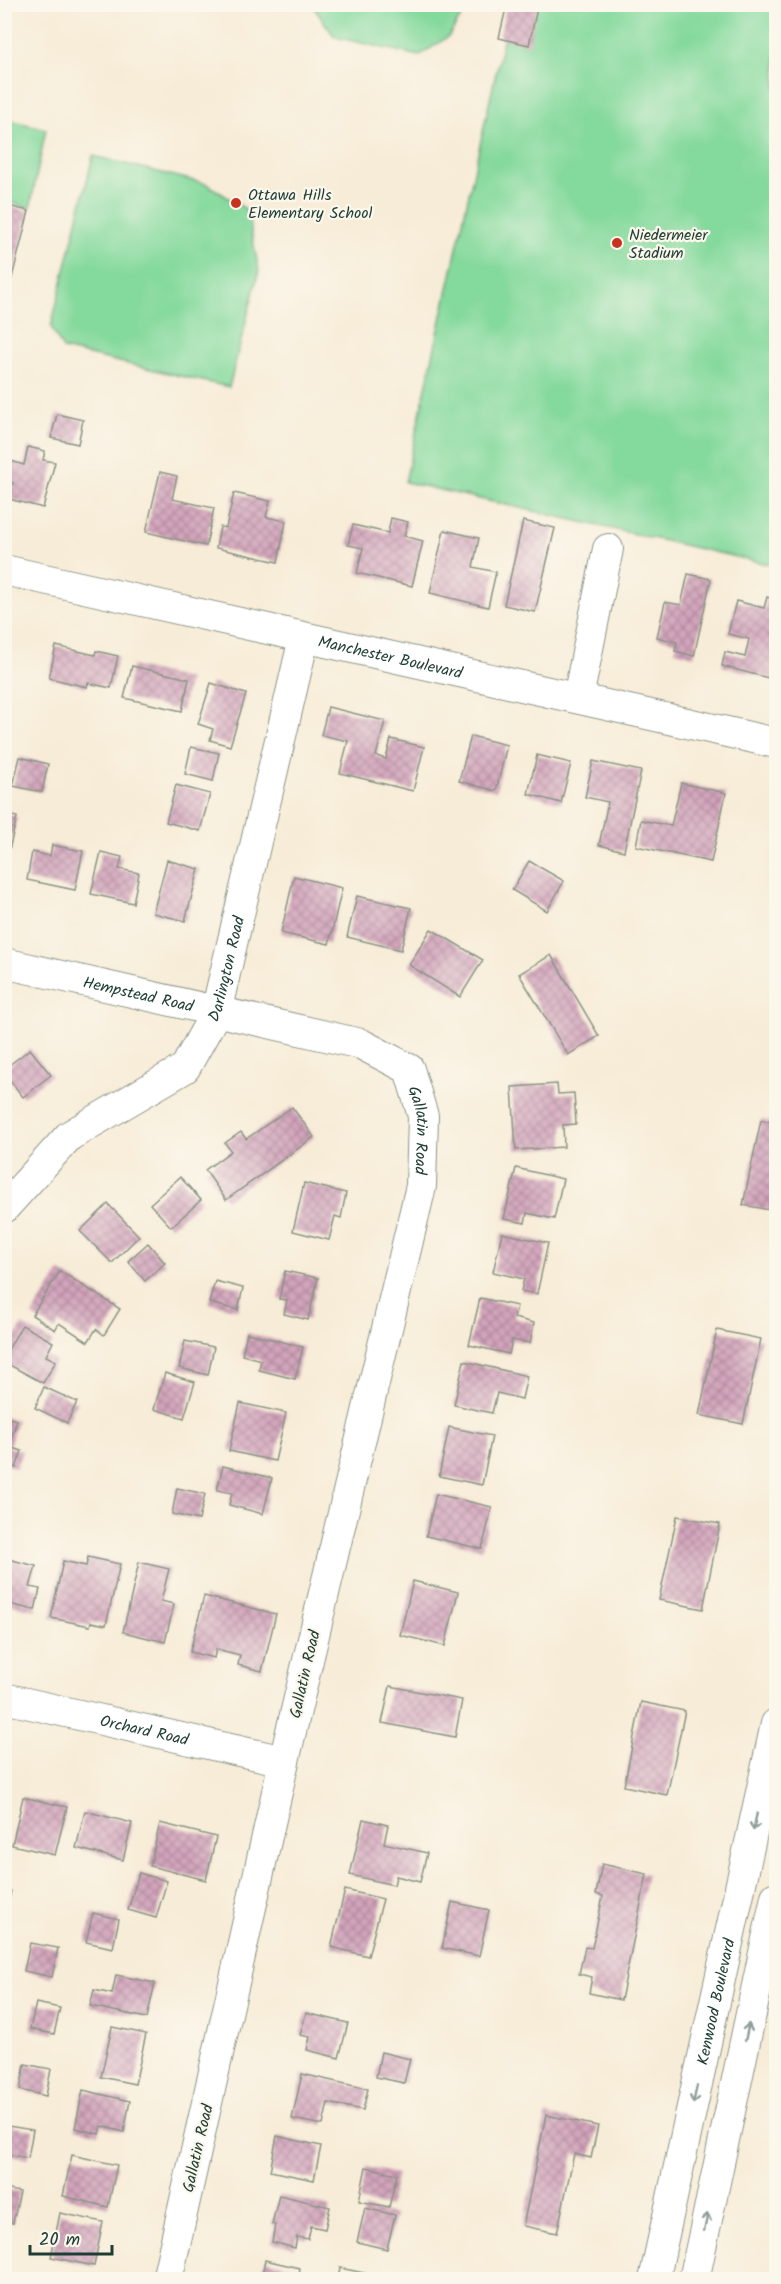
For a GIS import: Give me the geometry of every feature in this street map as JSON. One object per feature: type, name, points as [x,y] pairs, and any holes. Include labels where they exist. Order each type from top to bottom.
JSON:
[{"type":"street","points":[[578,698],[608,549]]},
{"type":"street","name":"Manchester Boulevard","points":[[4,570],[777,743]]},
{"type":"street","name":"Darlington Road","points":[[4,1208],[69,1136],[185,1068],[216,1012],[304,638]]},
{"type":"street","name":"Hempstead Road","points":[[4,963],[361,1044],[409,1069]]},
{"type":"street","name":"Gallatin Road","points":[[167,2280],[284,1761],[422,1186],[423,1116],[409,1069]]},
{"type":"street","name":"Orchard Road","points":[[4,1698],[284,1761]]},
{"type":"street","name":"Kenwood Boulevard","points":[[654,2280],[777,1724]]},
{"type":"street","points":[[694,2280],[777,1897]]},
{"type":"green space","points":[[312,5],[468,5],[449,36],[419,56],[335,37]]},
{"type":"green space","name":"Niedermeier Stadium","points":[[511,5],[776,5],[776,566],[405,482]]},
{"type":"green space","points":[[5,119],[46,129],[30,208],[5,201]]},
{"type":"green space","points":[[93,156],[207,184],[247,210],[259,271],[229,387],[63,349],[51,327]]},
{"type":"building","points":[[507,4],[538,4],[529,45],[499,38]]},
{"type":"building","points":[[4,205],[29,211],[5,305],[4,305]]},
{"type":"building","points":[[57,414],[83,420],[78,444],[51,438]]},
{"type":"building","points":[[28,447],[45,451],[43,460],[55,462],[43,508],[9,499],[13,483],[6,481],[11,461],[24,465]]},
{"type":"building","points":[[160,472],[177,476],[172,499],[214,508],[206,546],[146,532]]},
{"type":"building","points":[[234,493],[270,501],[266,517],[286,521],[278,562],[216,548],[220,527],[226,528]]},
{"type":"building","points":[[391,518],[408,522],[404,536],[423,541],[412,586],[357,573],[363,548],[348,545],[353,525],[388,533]]},
{"type":"building","points":[[523,521],[555,528],[535,612],[504,605]]},
{"type":"building","points":[[444,530],[479,538],[473,567],[496,572],[488,607],[430,593]]},
{"type":"building","points":[[688,574],[711,579],[694,656],[675,651],[677,642],[657,637],[665,602],[681,605]]},
{"type":"building","points":[[767,597],[776,600],[776,680],[722,666],[725,652],[745,657],[749,639],[728,634],[736,601],[764,608]]},
{"type":"building","points":[[56,646],[95,655],[96,651],[118,656],[111,688],[88,683],[87,687],[49,678]]},
{"type":"building","points":[[132,666],[189,679],[182,711],[124,698]]},
{"type":"building","points":[[211,683],[246,694],[230,746],[210,740],[213,729],[198,724]]},
{"type":"building","points":[[328,707],[385,721],[376,756],[386,759],[391,739],[424,747],[413,791],[340,773],[348,741],[321,735]]},
{"type":"building","points":[[471,736],[507,745],[496,791],[459,781]]},
{"type":"building","points":[[191,747],[219,753],[213,781],[185,774]]},
{"type":"building","points":[[537,755],[571,763],[561,803],[528,794]]},
{"type":"building","points":[[20,757],[48,764],[42,792],[13,786]]},
{"type":"building","points":[[593,761],[641,771],[624,851],[599,845],[608,802],[585,797]]},
{"type":"building","points":[[681,783],[726,793],[711,862],[636,846],[641,820],[671,826]]},
{"type":"building","points":[[176,785],[210,794],[200,831],[166,822]]},
{"type":"building","points":[[4,814],[17,817],[5,867],[4,867]]},
{"type":"building","points":[[52,845],[83,851],[75,890],[27,880],[32,852],[50,856]]},
{"type":"building","points":[[101,852],[122,857],[119,869],[139,873],[133,903],[91,894]]},
{"type":"building","points":[[167,860],[199,869],[185,921],[153,913]]},
{"type":"building","points":[[529,861],[564,881],[547,911],[512,890]]},
{"type":"building","points":[[294,876],[342,888],[329,944],[281,933]]},
{"type":"building","points":[[357,896],[411,908],[401,950],[347,937]]},
{"type":"building","points":[[431,929],[483,960],[460,997],[409,965]]},
{"type":"building","points":[[551,955],[599,1036],[568,1055],[519,974]]},
{"type":"building","points":[[30,1049],[51,1075],[23,1097],[4,1073],[4,1069]]},
{"type":"building","points":[[557,1084],[558,1094],[574,1093],[576,1124],[563,1125],[564,1147],[516,1150],[512,1087]]},
{"type":"building","points":[[292,1107],[314,1137],[226,1200],[205,1170],[231,1151],[225,1143],[241,1132],[246,1139]]},
{"type":"building","points":[[761,1120],[776,1123],[776,1211],[743,1205]]},
{"type":"building","points":[[516,1168],[563,1179],[554,1219],[527,1213],[525,1223],[504,1219]]},
{"type":"building","points":[[180,1177],[201,1200],[171,1227],[150,1204]]},
{"type":"building","points":[[304,1183],[346,1193],[341,1218],[335,1216],[329,1240],[293,1231]]},
{"type":"building","points":[[108,1204],[139,1236],[112,1263],[80,1231]]},
{"type":"building","points":[[502,1233],[548,1243],[537,1294],[521,1291],[524,1279],[493,1272]]},
{"type":"building","points":[[148,1243],[165,1263],[145,1281],[128,1261]]},
{"type":"building","points":[[60,1271],[120,1309],[104,1335],[96,1329],[88,1342],[59,1323],[55,1330],[32,1315]]},
{"type":"building","points":[[285,1271],[318,1278],[308,1320],[284,1314],[287,1300],[279,1299]]},
{"type":"building","points":[[215,1281],[243,1288],[238,1310],[209,1303]]},
{"type":"building","points":[[480,1298],[517,1306],[514,1318],[534,1323],[530,1343],[512,1340],[509,1354],[469,1345]]},
{"type":"building","points":[[22,1325],[53,1342],[46,1356],[56,1361],[43,1383],[4,1362],[4,1357]]},
{"type":"building","points":[[717,1330],[761,1339],[743,1424],[699,1415]]},
{"type":"building","points":[[247,1333],[303,1347],[295,1379],[259,1370],[261,1360],[242,1355]]},
{"type":"building","points":[[185,1341],[214,1347],[208,1375],[179,1368]]},
{"type":"building","points":[[464,1361],[527,1376],[522,1399],[497,1393],[492,1413],[454,1405]]},
{"type":"building","points":[[165,1373],[195,1382],[184,1418],[154,1409]]},
{"type":"building","points":[[44,1387],[77,1402],[67,1423],[35,1408]]},
{"type":"building","points":[[240,1403],[286,1413],[275,1461],[229,1451]]},
{"type":"building","points":[[4,1417],[17,1420],[9,1447],[22,1451],[16,1468],[4,1464]]},
{"type":"building","points":[[449,1427],[492,1436],[482,1485],[439,1476]]},
{"type":"building","points":[[223,1466],[272,1478],[263,1514],[229,1505],[232,1493],[217,1490]]},
{"type":"building","points":[[177,1488],[205,1494],[199,1520],[172,1514]]},
{"type":"building","points":[[436,1494],[492,1507],[482,1549],[426,1536]]},
{"type":"building","points":[[677,1516],[720,1524],[703,1609],[659,1600]]},
{"type":"building","points":[[88,1557],[120,1564],[106,1625],[91,1622],[90,1626],[51,1618],[63,1561],[86,1566]]},
{"type":"building","points":[[4,1558],[36,1566],[30,1587],[40,1589],[35,1610],[4,1603]]},
{"type":"building","points":[[139,1562],[169,1569],[161,1601],[174,1604],[165,1642],[123,1632]]},
{"type":"building","points":[[413,1581],[458,1592],[445,1646],[400,1635]]},
{"type":"building","points":[[204,1596],[276,1614],[262,1671],[238,1665],[240,1655],[216,1649],[214,1658],[190,1652]]},
{"type":"building","points":[[390,1686],[462,1700],[455,1737],[382,1723]]},
{"type":"building","points":[[641,1702],[685,1711],[667,1795],[624,1786]]},
{"type":"building","points":[[23,1797],[67,1807],[55,1855],[12,1845]]},
{"type":"building","points":[[85,1811],[132,1823],[123,1860],[76,1848]]},
{"type":"building","points":[[363,1819],[388,1825],[384,1843],[427,1853],[420,1882],[396,1876],[394,1885],[350,1875]]},
{"type":"building","points":[[160,1823],[216,1837],[206,1880],[150,1866]]},
{"type":"building","points":[[602,1864],[647,1874],[621,2000],[589,1993],[592,1977],[579,1974],[585,1947],[592,1948],[603,1896],[596,1894]]},
{"type":"building","points":[[139,1873],[167,1881],[156,1918],[128,1910]]},
{"type":"building","points":[[4,1889],[11,1891],[5,1915],[4,1915]]},
{"type":"building","points":[[345,1890],[383,1899],[368,1956],[331,1947]]},
{"type":"building","points":[[452,1902],[489,1910],[479,1956],[442,1948]]},
{"type":"building","points":[[93,1913],[119,1919],[113,1948],[86,1942]]},
{"type":"building","points":[[30,1943],[58,1948],[52,1977],[24,1971]]},
{"type":"building","points":[[116,1975],[155,1983],[147,2018],[90,2006],[94,1990],[112,1994]]},
{"type":"building","points":[[36,2003],[60,2008],[54,2034],[30,2029]]},
{"type":"building","points":[[306,2013],[348,2023],[339,2058],[307,2050],[310,2037],[300,2035]]},
{"type":"building","points":[[112,2027],[146,2034],[135,2084],[101,2077]]},
{"type":"building","points":[[381,2052],[410,2059],[404,2083],[376,2077]]},
{"type":"building","points":[[25,2064],[51,2069],[46,2096],[20,2090]]},
{"type":"building","points":[[302,2074],[368,2089],[363,2110],[328,2103],[323,2125],[292,2119]]},
{"type":"building","points":[[83,2090],[130,2101],[124,2132],[101,2126],[99,2134],[75,2128]]},
{"type":"building","points":[[546,2115],[598,2126],[591,2158],[574,2154],[557,2233],[523,2226]]},
{"type":"building","points":[[8,2126],[33,2130],[28,2158],[4,2154]]},
{"type":"building","points":[[277,2136],[321,2146],[314,2180],[270,2171]]},
{"type":"building","points":[[72,2155],[117,2165],[108,2207],[63,2196]]},
{"type":"building","points":[[366,2167],[397,2174],[389,2207],[359,2201]]},
{"type":"building","points":[[4,2189],[20,2192],[13,2223],[4,2221]]},
{"type":"building","points":[[279,2195],[330,2207],[325,2229],[311,2226],[308,2239],[297,2237],[295,2248],[272,2242],[275,2225],[272,2224]]},
{"type":"building","points":[[365,2208],[395,2215],[387,2249],[357,2242]]},
{"type":"building","points":[[60,2213],[103,2222],[94,2266],[51,2257]]},
{"type":"building","points":[[265,2260],[300,2268],[298,2280],[261,2280]]},
{"type":"building","points":[[340,2268],[374,2275],[373,2280],[338,2280]]},
{"type":"place","name":"Ottawa Hills Elementary School","points":[[236,203]]},
{"type":"place","name":"Niedermeier Stadium","points":[[617,243]]}]
